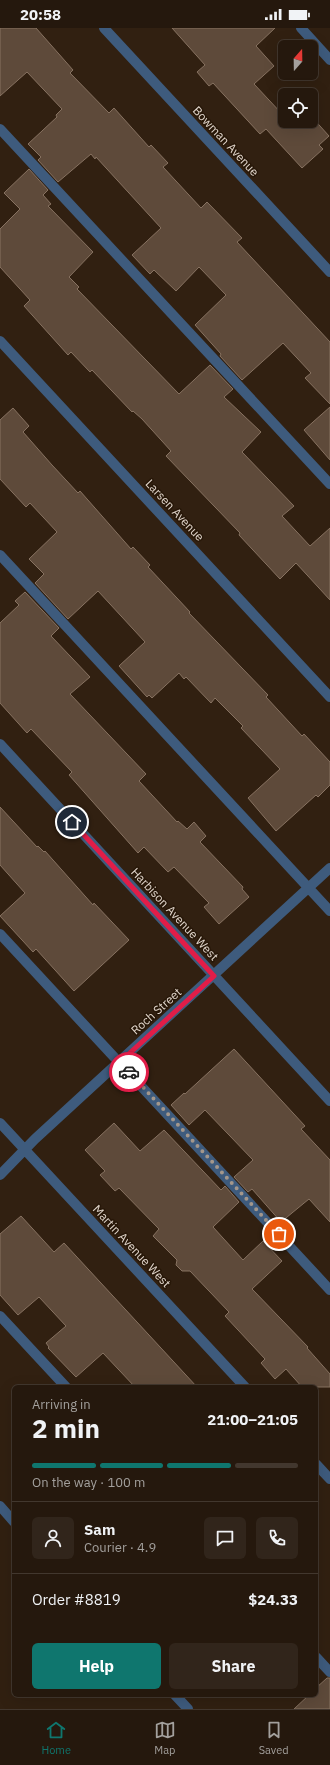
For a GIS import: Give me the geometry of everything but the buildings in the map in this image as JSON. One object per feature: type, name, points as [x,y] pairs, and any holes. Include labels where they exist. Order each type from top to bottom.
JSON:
[{"type":"street","name":"Bowman Avenue","points":[[104,28],[330,272]]},
{"type":"street","points":[[301,28],[330,60]]},
{"type":"street","points":[[0,129],[330,484]]},
{"type":"street","name":"Larsen Avenue","points":[[0,341],[330,697]]},
{"type":"street","points":[[0,555],[330,911]]},
{"type":"street","name":"Harbison Avenue West","points":[[0,744],[330,1101]]},
{"type":"street","name":"Roch Street","points":[[0,1175],[25,1149],[330,868]]},
{"type":"street","points":[[0,934],[330,1290]]},
{"type":"street","name":"Martin Avenue West","points":[[0,1123],[243,1385]]},
{"type":"street","points":[[0,1316],[64,1385]]},
{"type":"street","points":[[318,1466],[330,1479]]},
{"type":"street","points":[[0,1506],[12,1520]]},
{"type":"street","points":[[318,1659],[330,1672]]},
{"type":"street","points":[[177,1697],[188,1709]]},
{"type":"way so far","points":[[129,1072],[279,1234]]},
{"type":"route","points":[[72,822],[214,976],[120,1062],[129,1072]]}]
